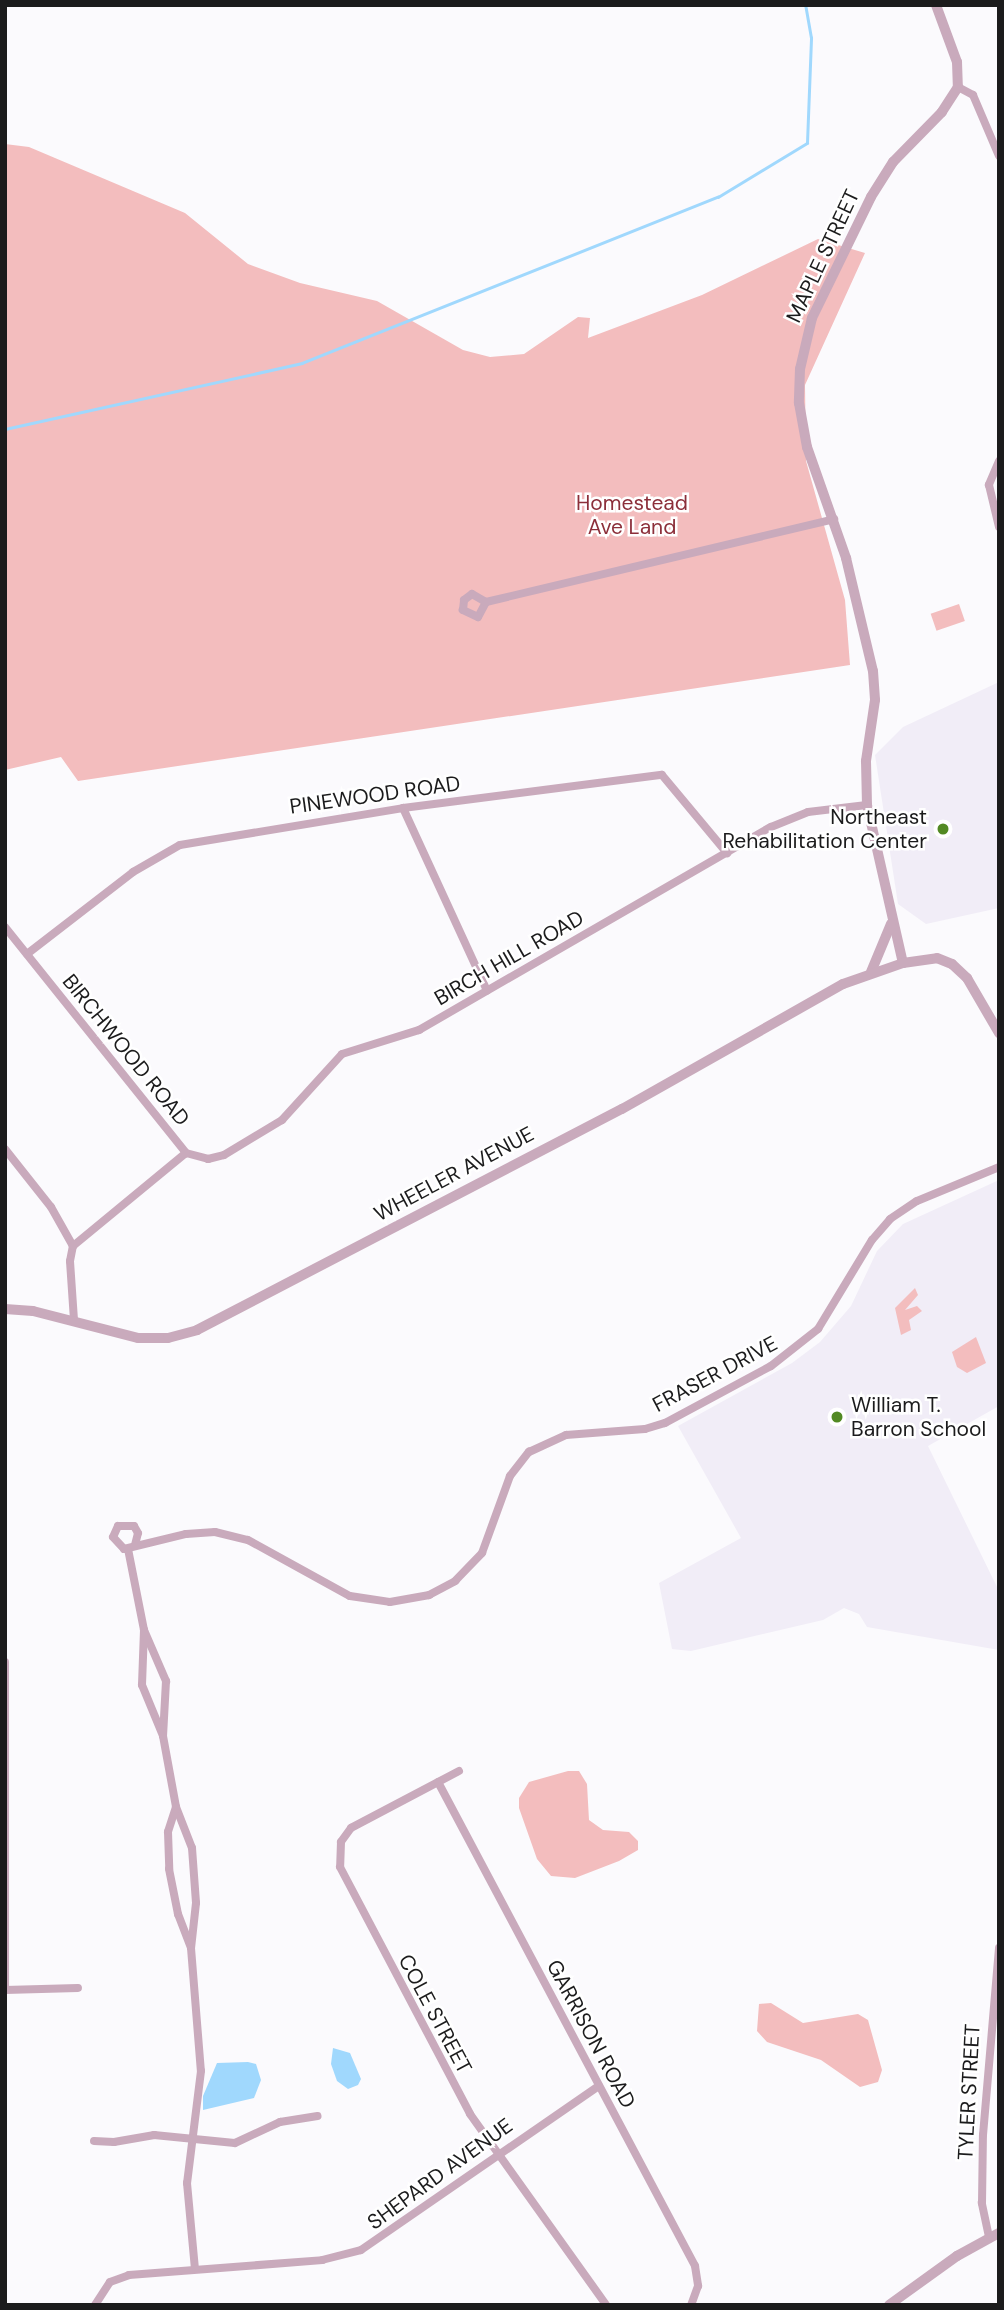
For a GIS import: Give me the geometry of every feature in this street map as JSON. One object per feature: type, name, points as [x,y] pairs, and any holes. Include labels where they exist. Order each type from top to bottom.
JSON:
[{"type":"street","points":[[939,6],[957,62],[958,87],[973,95],[999,156]]},
{"type":"street","name":"MAPLE STREET","points":[[904,963],[891,918],[867,805],[866,761],[875,700],[873,671],[834,519],[800,418],[800,369],[806,336],[877,185],[942,112],[958,87]]},
{"type":"street","points":[[999,461],[989,485],[999,527]]},
{"type":"street","points":[[486,603],[834,519]]},
{"type":"street","name":"PINEWOOD ROAD","points":[[27,954],[133,872],[180,845],[403,808],[662,775],[727,853]]},
{"type":"street","name":"BIRCH HILL ROAD","points":[[186,1153],[208,1159],[224,1155],[282,1120],[342,1054],[408,1035],[798,815],[867,805]]},
{"type":"street","points":[[403,808],[487,991]]},
{"type":"street","points":[[871,972],[884,950],[891,918]]},
{"type":"street","name":"BIRCHWOOD ROAD","points":[[5,927],[186,1153],[74,1245]]},
{"type":"street","name":"WHEELER AVENUE","points":[[5,1309],[74,1320],[148,1339],[206,1326],[622,1109],[732,1044],[871,972],[929,958],[952,964],[967,978],[999,1033]]},
{"type":"street","points":[[5,1149],[51,1207],[74,1245],[70,1261],[74,1320]]},
{"type":"street","name":"FRASER DRIVE","points":[[144,1630],[131,1547],[199,1532],[225,1534],[260,1545],[351,1596],[390,1602],[429,1595],[455,1581],[482,1553],[510,1476],[529,1452],[566,1434],[645,1429],[665,1423],[771,1366],[818,1329],[872,1240],[890,1219],[917,1201],[999,1167]]},
{"type":"street","points":[[144,1630],[142,1685],[163,1736],[176,1807],[188,1830],[195,1866],[196,1921],[191,1948]]},
{"type":"street","points":[[144,1630],[166,1681],[163,1736]]},
{"type":"street","points":[[5,1661],[5,1990],[78,1988]]},
{"type":"street","name":"COLE STREET","points":[[459,1771],[351,1828],[341,1842],[338,1858],[346,1882],[432,2048],[495,2153],[606,2305]]},
{"type":"street","name":"GARRISON ROAD","points":[[438,1782],[695,2266],[698,2286],[691,2305]]},
{"type":"street","points":[[176,1807],[168,1832],[169,1869],[191,1948],[201,2071],[187,2182],[195,2269]]},
{"type":"street","name":"TYLER STREET","points":[[994,2235],[982,2203],[983,2135],[999,1948]]},
{"type":"street","name":"SHEPARD AVENUE","points":[[95,2305],[103,2289],[119,2277],[322,2260],[361,2250],[495,2153],[599,2086]]},
{"type":"street","points":[[94,2141],[114,2143],[154,2135],[235,2143],[280,2122],[318,2116]]},
{"type":"street","points":[[889,2305],[994,2235]]},
{"type":"shaded area","name":"Northeast Rehabilitation Center","points":[[999,682],[999,908],[926,924],[898,904],[875,755],[903,727]]},
{"type":"shaded area","name":"William T. Barron School","points":[[999,1180],[999,1406],[928,1446],[999,1591],[999,1650],[867,1627],[859,1614],[844,1608],[823,1620],[691,1651],[672,1649],[659,1583],[741,1538],[678,1426],[792,1363],[820,1342],[851,1306],[877,1251],[903,1224]]},
{"type":"green space","name":"Homestead Ave Land","points":[[5,144],[29,147],[185,213],[248,264],[300,283],[377,301],[463,350],[490,357],[524,354],[578,317],[590,318],[588,338],[702,295],[818,239],[865,253],[805,385],[806,461],[845,600],[850,665],[78,781],[61,757],[5,770]]},
{"type":"green space","points":[[959,604],[965,621],[936,631],[931,614]]},
{"type":"green space","points":[[915,1288],[918,1295],[905,1310],[917,1306],[922,1311],[909,1320],[911,1330],[901,1335],[895,1308]]},
{"type":"green space","points":[[976,1337],[986,1363],[967,1373],[957,1367],[952,1352]]},
{"type":"green space","points":[[568,1771],[579,1771],[587,1784],[589,1820],[603,1830],[629,1832],[638,1841],[638,1850],[619,1861],[575,1878],[551,1876],[537,1859],[519,1808],[519,1798],[529,1782]]},
{"type":"green space","points":[[771,2003],[803,2023],[858,2014],[868,2020],[882,2070],[878,2082],[860,2087],[821,2060],[767,2042],[757,2031],[759,2004]]},
{"type":"water","points":[[333,2048],[350,2053],[361,2079],[358,2085],[348,2089],[337,2081],[331,2064]]},
{"type":"water","points":[[217,2063],[256,2064],[261,2080],[254,2098],[203,2110],[203,2096]]},
{"type":"waterway","points":[[5,429],[302,363],[718,197],[807,143],[811,38],[805,5]]},
{"type":"place","name":"Northeast Rehabilitation Center","points":[[943,829]]},
{"type":"place","name":"William T. Barron School","points":[[837,1417]]}]
